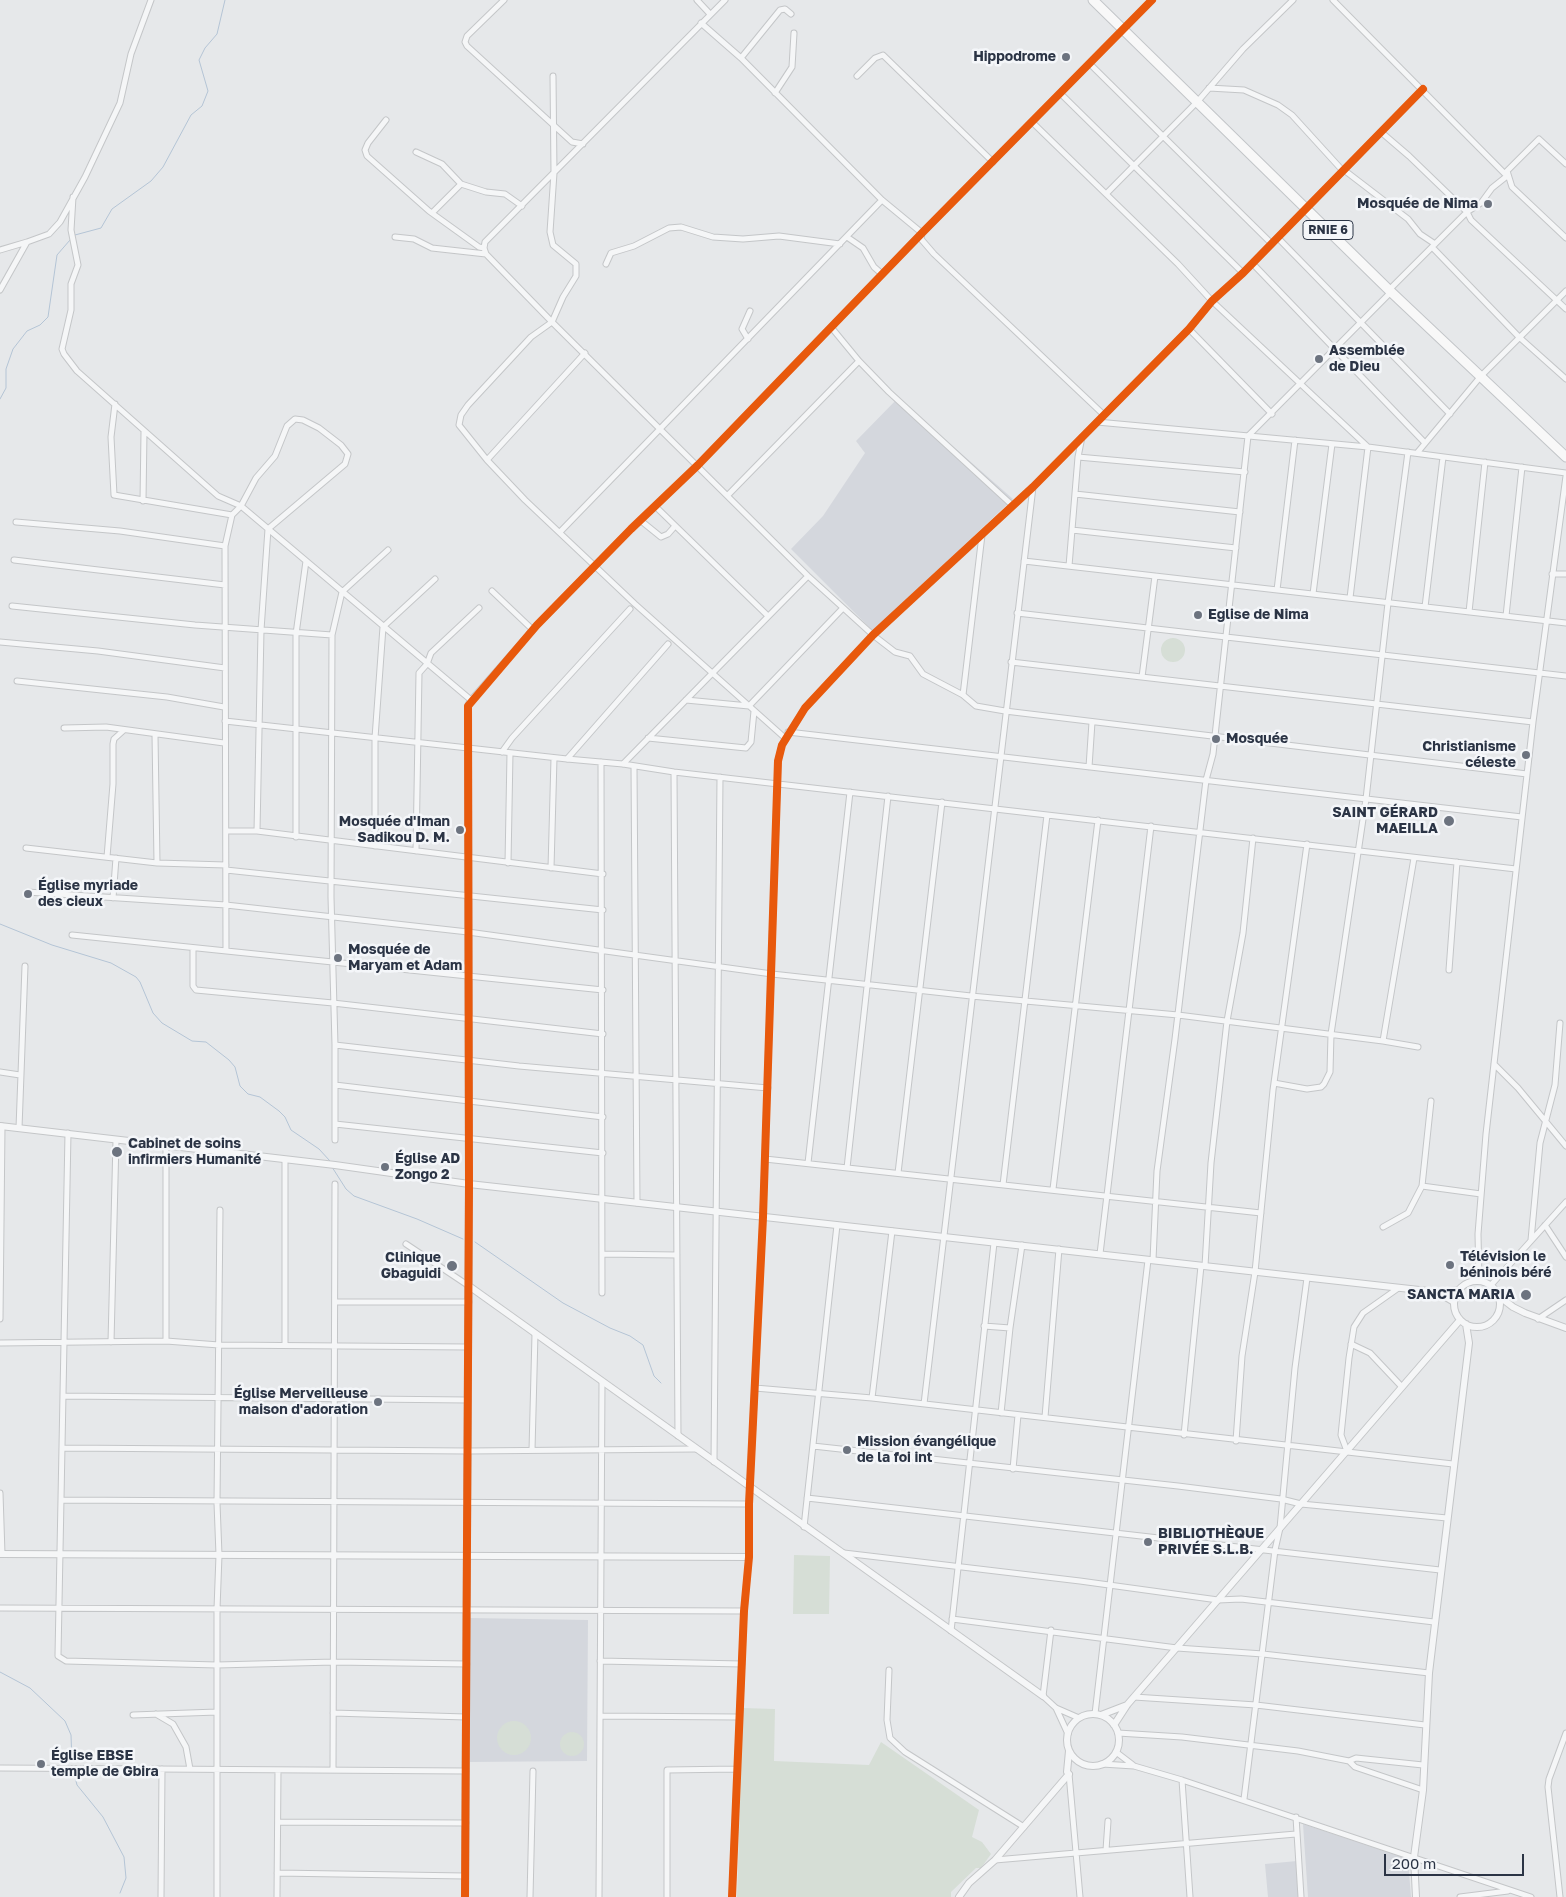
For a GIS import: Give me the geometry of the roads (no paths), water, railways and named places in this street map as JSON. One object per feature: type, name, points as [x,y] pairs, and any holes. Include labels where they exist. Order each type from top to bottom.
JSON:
[{"type":"main road","name":"RNIE 6","points":[[1093,0],[1390,291],[1566,457]]},
{"type":"street","points":[[0,250],[49,234],[60,222],[102,144],[120,103],[131,54],[151,0]]},
{"type":"street","points":[[504,0],[467,36],[465,42],[494,72],[572,142],[583,144]]},
{"type":"street","points":[[697,0],[710,14]]},
{"type":"street","points":[[725,0],[486,242],[484,248],[486,254],[552,322],[728,494],[808,576],[873,635],[895,652],[910,656],[922,674],[963,695],[976,706],[1092,722],[1527,774]]},
{"type":"street","points":[[465,1897],[469,1302],[468,706],[471,700],[533,630],[640,520],[698,465],[922,233],[1124,31],[1152,0]]},
{"type":"street","points":[[1106,194],[1198,101],[1243,49],[1293,0]]},
{"type":"street","points":[[1334,0],[1507,176],[1512,188],[1566,238]]},
{"type":"street","points":[[741,58],[780,10],[785,9],[791,14]]},
{"type":"street","points":[[701,23],[741,58],[882,200],[922,233]]},
{"type":"street","points":[[775,93],[792,67],[794,34]]},
{"type":"street","points":[[857,76],[875,58],[883,55],[993,162]]},
{"type":"street","points":[[1090,64],[1272,244]]},
{"type":"street","points":[[553,76],[554,173],[551,238],[553,245],[576,264],[576,276],[563,297],[552,322],[531,337],[461,414],[459,425],[525,500],[712,674],[785,738]]},
{"type":"street","points":[[769,86],[783,80]]},
{"type":"street","points":[[1209,88],[1244,90],[1278,105],[1292,115],[1344,170],[1408,219],[1420,234],[1519,337],[1566,379]]},
{"type":"street","points":[[732,1897],[744,1611],[750,1557],[748,1504],[763,1217],[778,761],[785,738],[805,708],[873,635],[1033,487],[1189,329],[1212,301],[1244,273],[1423,89]]},
{"type":"street","points":[[1061,94],[1244,273]]},
{"type":"street","points":[[386,120],[368,143],[365,150],[367,156],[432,213],[479,248],[484,248]]},
{"type":"street","points":[[1032,122],[1178,264],[1212,301],[1302,383],[1368,447]]},
{"type":"street","points":[[1381,132],[1409,156],[1466,212],[1471,220],[1566,309]]},
{"type":"street","points":[[1098,1715],[1109,1585],[1124,1480],[1150,1260],[1157,1171],[1206,780],[1215,736],[1248,436],[1335,350],[1466,212],[1481,203],[1492,188],[1507,176],[1507,171],[1539,138],[1566,164]]},
{"type":"street","points":[[416,152],[442,164],[461,184],[486,192],[505,194],[522,206]]},
{"type":"street","points":[[432,213],[461,184]]},
{"type":"street","points":[[73,197],[71,230],[78,265],[71,284],[71,310],[62,349],[77,371],[218,496],[241,506],[471,700]]},
{"type":"street","points":[[560,532],[882,200]]},
{"type":"street","points":[[1460,218],[1471,220]]},
{"type":"street","points":[[606,264],[607,257],[611,253],[634,246],[669,228],[680,226],[713,237],[779,236],[840,244]]},
{"type":"street","points":[[922,233],[921,239],[934,254],[1104,415]]},
{"type":"street","points":[[395,237],[414,239],[432,248],[486,254]]},
{"type":"street","points":[[847,237],[863,248],[874,267],[882,274]]},
{"type":"street","points":[[1278,238],[1450,414]]},
{"type":"street","points":[[0,290],[27,242]]},
{"type":"street","points":[[1252,264],[1425,443]]},
{"type":"street","points":[[1417,453],[1481,376],[1566,291]]},
{"type":"street","points":[[748,339],[742,329],[750,311]]},
{"type":"street","points":[[831,328],[859,362],[1012,505]]},
{"type":"street","points":[[1189,329],[1272,414]]},
{"type":"street","points":[[488,460],[585,353]]},
{"type":"street","points":[[728,494],[859,362]]},
{"type":"street","points":[[116,404],[111,437],[113,492],[117,496],[232,515]]},
{"type":"street","points":[[226,951],[225,546],[232,515],[241,506],[256,478],[275,456],[286,426],[295,420],[303,420],[319,428],[341,445],[348,454],[345,464],[268,529],[261,630],[257,831]]},
{"type":"street","points":[[1097,422],[1368,447],[1566,474],[1533,722],[1494,1064],[1478,1234],[1479,1280]]},
{"type":"street","points":[[143,501],[144,432]]},
{"type":"street","points":[[1069,566],[1078,457],[1083,437]]},
{"type":"street","points":[[1277,590],[1295,440]]},
{"type":"street","points":[[1313,594],[1332,444]]},
{"type":"street","points":[[1350,598],[1368,447]]},
{"type":"street","points":[[1274,1083],[1307,1089],[1324,1084],[1330,1072],[1331,1034],[1372,754],[1388,603],[1408,452]]},
{"type":"street","points":[[1078,457],[1245,472]]},
{"type":"street","points":[[1425,607],[1442,457]]},
{"type":"street","points":[[1469,612],[1485,462]]},
{"type":"street","points":[[1506,616],[1522,467]]},
{"type":"street","points":[[924,1404],[1033,487]]},
{"type":"street","points":[[1075,494],[1240,512]]},
{"type":"street","points":[[655,506],[768,616]]},
{"type":"street","points":[[640,520],[661,538],[668,534],[675,526]]},
{"type":"street","points":[[16,522],[120,531],[225,546]]},
{"type":"street","points":[[1072,530],[1236,548]]},
{"type":"street","points":[[963,695],[982,535]]},
{"type":"street","points":[[335,1140],[335,1045],[331,962],[332,635],[342,592],[388,550]]},
{"type":"street","points":[[14,560],[110,573],[225,585]]},
{"type":"street","points":[[1024,561],[1566,622]]},
{"type":"street","points":[[296,837],[296,634],[306,562]]},
{"type":"street","points":[[1552,574],[1566,574]]},
{"type":"street","points":[[623,764],[808,576]]},
{"type":"street","points":[[1142,677],[1155,576]]},
{"type":"street","points":[[374,846],[375,738],[383,627],[435,579]]},
{"type":"street","points":[[492,591],[533,630]]},
{"type":"street","points":[[12,606],[296,634],[332,635]]},
{"type":"street","points":[[416,851],[419,673],[427,664],[431,653],[479,608]]},
{"type":"street","points":[[749,706],[843,608]]},
{"type":"street","points":[[502,752],[543,702],[630,609]]},
{"type":"street","points":[[1017,613],[1566,676]]},
{"type":"street","points":[[0,642],[98,651],[225,668]]},
{"type":"street","points":[[566,759],[668,644]]},
{"type":"street","points":[[1011,662],[1533,722]]},
{"type":"street","points":[[17,681],[167,697],[224,707]]},
{"type":"street","points":[[686,700],[749,706]]},
{"type":"street","points":[[648,738],[746,748],[751,742],[754,711]]},
{"type":"street","points":[[225,720],[554,758],[623,764],[674,772],[1516,869]]},
{"type":"street","points":[[1089,767],[1092,722]]},
{"type":"street","points":[[64,728],[106,727],[224,743]]},
{"type":"street","points":[[107,857],[113,784],[114,739],[124,730]]},
{"type":"street","points":[[788,732],[1522,818]]},
{"type":"street","points":[[155,735],[157,863]]},
{"type":"street","points":[[508,863],[510,753]]},
{"type":"street","points":[[551,868],[554,758]]},
{"type":"street","points":[[601,762],[603,874],[602,1293]]},
{"type":"street","points":[[634,766],[636,1203]]},
{"type":"street","points":[[674,772],[678,1436]]},
{"type":"street","points":[[714,1462],[718,1212],[720,777]]},
{"type":"street","points":[[808,1163],[850,792]]},
{"type":"street","points":[[847,1168],[888,796]]},
{"type":"street","points":[[898,1173],[942,802]]},
{"type":"street","points":[[1003,1185],[1047,815]]},
{"type":"street","points":[[1053,1189],[1098,820]]},
{"type":"street","points":[[1100,1254],[1151,826]]},
{"type":"street","points":[[226,831],[257,831],[332,842],[603,874]]},
{"type":"street","points":[[1184,1435],[1227,1021],[1244,934],[1254,838]]},
{"type":"street","points":[[1236,1441],[1242,1356],[1255,1272],[1274,1083],[1307,844]]},
{"type":"street","points":[[26,848],[157,863],[226,867],[603,910]]},
{"type":"street","points":[[113,898],[116,858]]},
{"type":"street","points":[[1383,1041],[1414,858]]},
{"type":"street","points":[[1449,970],[1457,862]]},
{"type":"street","points":[[27,892],[226,905],[468,932],[772,974],[920,991],[1129,1012],[1178,1015],[1418,1047]]},
{"type":"street","points":[[72,935],[603,990]]},
{"type":"street","points":[[193,948],[193,986],[196,990],[333,1003],[603,1034]]},
{"type":"street","points":[[19,1128],[25,966]]},
{"type":"street","points":[[1530,1240],[1540,1143],[1544,1119],[1548,1114],[1555,1085],[1560,1023]]},
{"type":"street","points":[[335,1045],[636,1076],[677,1082],[768,1088]]},
{"type":"street","points":[[1494,1064],[1566,1146]]},
{"type":"street","points":[[0,1072],[20,1075]]},
{"type":"street","points":[[335,1085],[603,1117]]},
{"type":"street","points":[[1383,1227],[1408,1213],[1422,1186],[1431,1101]]},
{"type":"street","points":[[335,1124],[603,1153]]},
{"type":"street","points":[[0,1319],[1,1126],[285,1161],[332,1165],[469,1184],[1059,1249],[1397,1289],[1437,1292],[1458,1290]]},
{"type":"street","points":[[68,1133],[61,1500],[62,1554],[58,1608],[58,1656],[61,1660],[217,1665],[334,1662],[466,1664]]},
{"type":"street","points":[[111,1342],[116,1140]]},
{"type":"street","points":[[166,1145],[166,1341]]},
{"type":"street","points":[[765,1159],[1261,1213]]},
{"type":"street","points":[[285,1161],[285,1345]]},
{"type":"street","points":[[333,1770],[335,1184]]},
{"type":"street","points":[[1422,1186],[1481,1194]]},
{"type":"street","points":[[1491,1285],[1566,1202]]},
{"type":"street","points":[[217,1897],[217,1609],[219,1555],[217,1503],[220,1210]]},
{"type":"street","points":[[804,1527],[838,1225]]},
{"type":"street","points":[[1545,1226],[1566,1257]]},
{"type":"street","points":[[872,1398],[892,1231]]},
{"type":"street","points":[[951,1631],[994,1243]]},
{"type":"street","points":[[406,1244],[469,1286],[1043,1696],[1056,1708],[1079,1718],[1098,1715],[1127,1705]]},
{"type":"street","points":[[1001,1413],[1010,1328],[1022,1245]]},
{"type":"street","points":[[1045,1417],[1059,1249]]},
{"type":"street","points":[[602,1254],[677,1255]]},
{"type":"street","points":[[1244,1800],[1275,1550],[1280,1528],[1281,1499],[1307,1278]]},
{"type":"street","points":[[1480,1327],[1463,1322],[1456,1315],[1454,1302],[1458,1290],[1467,1282],[1479,1280],[1491,1285],[1512,1307],[1538,1319],[1566,1328]]},
{"type":"street","points":[[1347,1452],[1341,1435],[1351,1344],[1358,1319],[1397,1289]]},
{"type":"street","points":[[1437,1292],[1454,1302]]},
{"type":"street","points":[[1469,1343],[1480,1327],[1492,1322],[1499,1312],[1500,1296]]},
{"type":"street","points":[[1538,1319],[1566,1300]]},
{"type":"street","points":[[335,1302],[469,1302]]},
{"type":"street","points":[[1499,1312],[1512,1307]]},
{"type":"street","points":[[1416,1897],[1414,1857],[1423,1790],[1429,1674],[1440,1570],[1469,1343],[1463,1322]]},
{"type":"street","points":[[1114,1725],[1127,1705],[1402,1387],[1463,1322]]},
{"type":"street","points":[[984,1326],[1010,1328]]},
{"type":"street","points":[[532,1450],[536,1334]]},
{"type":"street","points":[[0,1343],[166,1341],[219,1345],[468,1347]]},
{"type":"street","points":[[1351,1344],[1370,1353],[1402,1387]]},
{"type":"street","points":[[599,1897],[602,1382]]},
{"type":"street","points":[[755,1388],[872,1398],[1236,1441],[1453,1464]]},
{"type":"street","points":[[64,1396],[334,1397],[468,1400]]},
{"type":"street","points":[[1013,1469],[1018,1415]]},
{"type":"street","points":[[813,1446],[1124,1480],[1281,1499],[1301,1504],[1447,1518]]},
{"type":"street","points":[[63,1448],[468,1451],[696,1449]]},
{"type":"street","points":[[0,1493],[1,1554],[750,1557]]},
{"type":"street","points":[[807,1498],[1440,1570]]},
{"type":"street","points":[[61,1500],[217,1503],[748,1504]]},
{"type":"street","points":[[841,1552],[1218,1600],[1241,1599],[1434,1622]]},
{"type":"street","points":[[0,1608],[744,1611]]},
{"type":"street","points":[[952,1619],[1051,1630],[1177,1648],[1263,1654],[1429,1674]]},
{"type":"street","points":[[1043,1696],[1051,1630]]},
{"type":"street","points":[[600,1661],[742,1664]]},
{"type":"street","points":[[889,1670],[887,1729],[890,1738],[898,1747],[1024,1827]]},
{"type":"street","points":[[1134,1697],[1256,1705],[1425,1725]]},
{"type":"street","points":[[1056,1708],[1068,1734],[1068,1773],[1080,1897]]},
{"type":"street","points":[[133,1714],[217,1712]]},
{"type":"street","points":[[333,1713],[466,1717]]},
{"type":"street","points":[[156,1714],[173,1724],[186,1747],[190,1769]]},
{"type":"street","points":[[1098,1715],[1114,1725],[1118,1733],[1119,1743],[1116,1752],[1102,1764]]},
{"type":"street","points":[[600,1716],[740,1717]]},
{"type":"street","points":[[1068,1734],[1079,1718]]},
{"type":"street","points":[[1118,1733],[1137,1733],[1251,1744],[1348,1761],[1356,1758],[1424,1765]]},
{"type":"street","points":[[1560,1897],[1548,1779],[1566,1733]]},
{"type":"street","points":[[1069,1751],[1080,1763],[1095,1766],[1102,1764],[1134,1766],[1182,1780],[1531,1897]]},
{"type":"street","points":[[1116,1752],[1134,1766]]},
{"type":"street","points":[[1348,1761],[1355,1767],[1423,1790]]},
{"type":"street","points":[[959,1897],[969,1883],[995,1860],[1068,1773],[1080,1763]]},
{"type":"street","points":[[0,1768],[466,1771]]},
{"type":"street","points":[[162,1769],[162,1897]]},
{"type":"street","points":[[667,1897],[667,1770],[737,1769]]},
{"type":"street","points":[[277,1897],[278,1770]]},
{"type":"street","points":[[530,1897],[533,1771]]},
{"type":"street","points":[[1182,1780],[1190,1897]]},
{"type":"street","points":[[1296,1817],[1301,1897]]},
{"type":"street","points":[[1106,1850],[1108,1820]]},
{"type":"street","points":[[278,1822],[466,1823]]},
{"type":"street","points":[[995,1860],[1296,1834]]},
{"type":"street","points":[[277,1874],[465,1876]]},
{"type":"street","points":[[1460,1897],[1511,1891]]},
{"type":"waterway","points":[[75,235],[101,228],[112,209],[151,181],[163,167],[191,115],[202,106],[208,91],[199,60],[205,48],[217,34],[225,0]]},
{"type":"waterway","points":[[0,399],[6,388],[6,369],[13,349],[27,331],[40,325],[48,317],[57,255],[70,240]]},
{"type":"waterway","points":[[0,924],[52,945],[111,963],[136,977],[153,1013],[162,1023],[192,1041],[206,1042],[229,1060],[235,1067],[240,1086],[248,1094],[260,1097],[279,1111],[285,1117],[291,1130],[319,1149],[330,1161]]},
{"type":"waterway","points":[[332,1167],[346,1189],[354,1196],[417,1219],[463,1239]]},
{"type":"waterway","points":[[475,1242],[563,1303],[610,1328],[630,1336],[643,1345],[654,1376],[661,1383]]},
{"type":"waterway","points":[[0,1672],[30,1688],[65,1721],[71,1735],[72,1762]]},
{"type":"waterway","points":[[74,1773],[77,1785],[103,1817],[124,1857],[126,1878],[120,1893]]},
{"type":"place","name":"Hippodrome","points":[[1066,57]]},
{"type":"place","name":"Mosquée de Nima","points":[[1488,204]]},
{"type":"place","name":"Assemblée de Dieu","points":[[1319,359]]},
{"type":"place","name":"Eglise de Nima","points":[[1198,615]]},
{"type":"place","name":"Mosquée","points":[[1216,739]]},
{"type":"place","name":"Christianisme céleste","points":[[1526,755]]},
{"type":"place","name":"SAINT GÉRARD MAEILLA","points":[[1449,821]]},
{"type":"place","name":"Mosquée d'Iman Sadikou D. M.","points":[[460,830]]},
{"type":"place","name":"Église myriade des cieux","points":[[28,894]]},
{"type":"place","name":"Mosquée de Maryam et Adam","points":[[338,958]]},
{"type":"place","name":"Cabinet de soins infirmiers Humanité","points":[[117,1152]]},
{"type":"place","name":"Église AD Zongo 2","points":[[385,1167]]},
{"type":"place","name":"Télévision le béninois béré","points":[[1450,1265]]},
{"type":"place","name":"Clinique Gbaguidi","points":[[452,1266]]},
{"type":"place","name":"SANCTA MARIA","points":[[1526,1295]]},
{"type":"place","name":"Église Merveilleuse maison d'adoration","points":[[378,1402]]},
{"type":"place","name":"Mission évangélique de la foi int","points":[[847,1450]]},
{"type":"place","name":"BIBLIOTHÈQUE PRIVÉE S.L.B.","points":[[1148,1542]]},
{"type":"place","name":"Église EBSE temple de Gbira","points":[[41,1764]]}]
